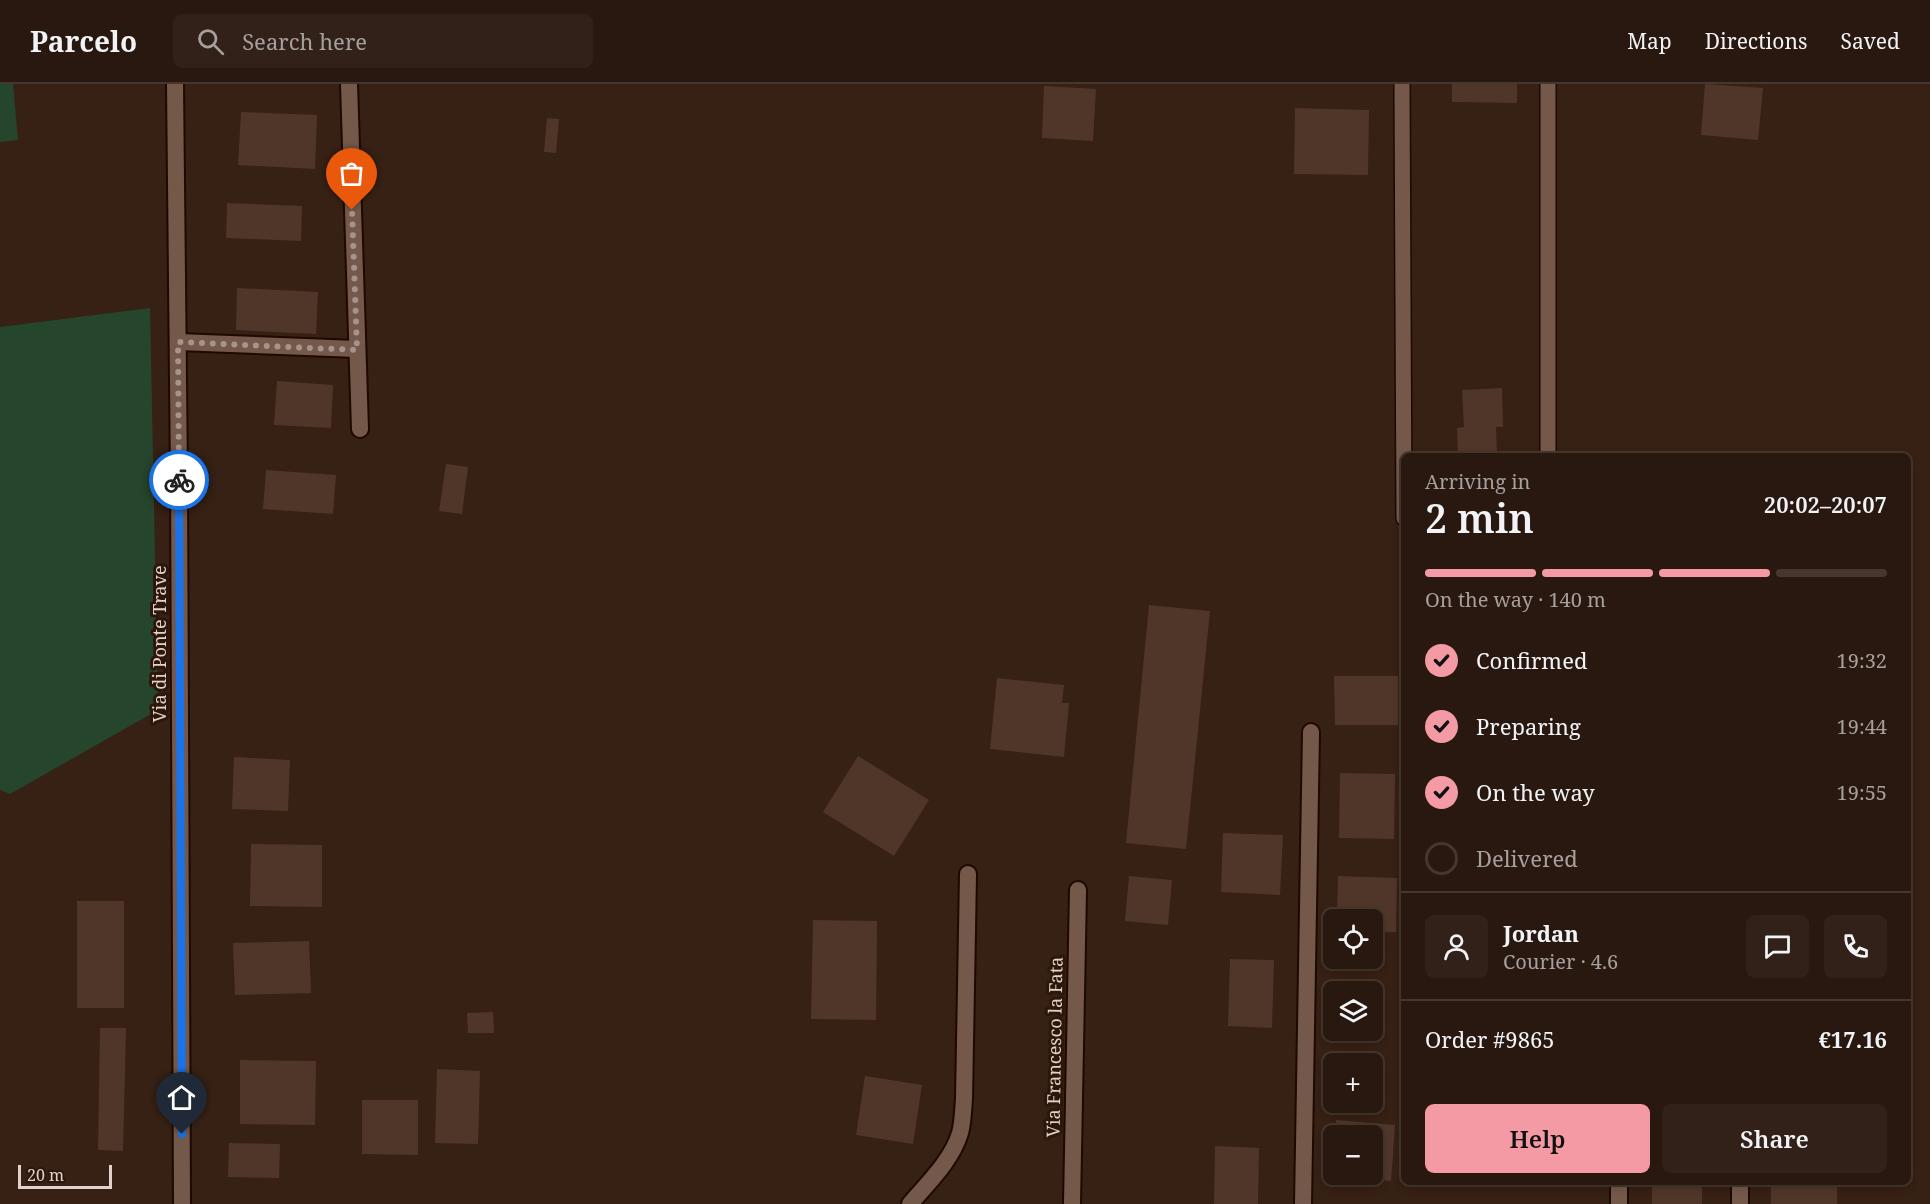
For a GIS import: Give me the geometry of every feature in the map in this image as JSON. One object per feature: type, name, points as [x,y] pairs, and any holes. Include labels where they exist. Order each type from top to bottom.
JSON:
[{"type":"street","name":"Via di Ponte Trave","points":[[175,84],[182,1204]]},
{"type":"street","points":[[349,84],[360,429]]},
{"type":"street","points":[[178,342],[357,350]]},
{"type":"street","points":[[1303,1204],[1311,732]]},
{"type":"street","points":[[910,1204],[951,1153],[960,1134],[964,1099],[968,874]]},
{"type":"street","name":"Via Francesco la Fata","points":[[1072,1204],[1078,890]]},
{"type":"street","points":[[1619,1185],[1619,1204]]},
{"type":"street","points":[[1740,1185],[1740,1204]]},
{"type":"lane","points":[[1402,84],[1404,453]]},
{"type":"lane","points":[[1548,84],[1548,453]]},
{"type":"green space","points":[[0,84],[13,84],[18,140],[0,142]]},
{"type":"green space","points":[[150,308],[158,710],[10,794],[0,790],[0,327]]},
{"type":"building","points":[[1452,84],[1517,84],[1517,103],[1452,102]]},
{"type":"building","points":[[1705,84],[1763,88],[1758,140],[1701,135]]},
{"type":"building","points":[[1044,86],[1096,89],[1093,141],[1042,138]]},
{"type":"building","points":[[1295,108],[1369,110],[1368,175],[1294,174]]},
{"type":"building","points":[[241,112],[317,115],[315,169],[238,165]]},
{"type":"building","points":[[547,118],[559,119],[556,153],[544,152]]},
{"type":"building","points":[[227,203],[302,206],[301,241],[226,238]]},
{"type":"building","points":[[237,288],[318,292],[316,334],[236,330]]},
{"type":"building","points":[[277,381],[333,385],[331,428],[274,425]]},
{"type":"building","points":[[1502,388],[1503,427],[1496,427],[1497,453],[1458,453],[1457,428],[1464,427],[1462,390]]},
{"type":"building","points":[[446,464],[468,467],[462,514],[439,511]]},
{"type":"building","points":[[266,470],[336,475],[333,514],[263,509]]},
{"type":"building","points":[[1149,605],[1210,611],[1186,849],[1126,843]]},
{"type":"building","points":[[1334,676],[1398,676],[1398,725],[1335,725]]},
{"type":"building","points":[[997,678],[1064,685],[1062,703],[1069,703],[1064,757],[990,749]]},
{"type":"building","points":[[858,756],[929,800],[894,856],[823,812]]},
{"type":"building","points":[[234,757],[290,760],[288,811],[232,809]]},
{"type":"building","points":[[1340,773],[1395,774],[1394,839],[1339,838]]},
{"type":"building","points":[[1223,833],[1283,835],[1280,895],[1221,892]]},
{"type":"building","points":[[251,844],[322,845],[322,907],[250,906]]},
{"type":"building","points":[[1129,876],[1172,880],[1168,925],[1125,921]]},
{"type":"building","points":[[1338,876],[1397,878],[1396,932],[1383,932],[1383,909],[1337,909]]},
{"type":"building","points":[[77,901],[124,901],[124,1008],[77,1008]]},
{"type":"building","points":[[813,920],[877,921],[876,1020],[811,1019]]},
{"type":"building","points":[[309,941],[311,993],[235,995],[233,943]]},
{"type":"building","points":[[1230,959],[1274,960],[1272,1028],[1228,1026]]},
{"type":"building","points":[[493,1012],[494,1033],[468,1033],[467,1013]]},
{"type":"building","points":[[100,1028],[126,1028],[123,1151],[98,1150]]},
{"type":"building","points":[[240,1060],[316,1061],[315,1125],[240,1124]]},
{"type":"building","points":[[437,1069],[480,1071],[478,1144],[435,1143]]},
{"type":"building","points":[[865,1076],[922,1085],[913,1144],[856,1135]]},
{"type":"building","points":[[362,1100],[418,1100],[418,1155],[362,1154]]},
{"type":"building","points":[[1336,1120],[1395,1125],[1391,1181],[1383,1180],[1383,1125],[1336,1125]]},
{"type":"building","points":[[229,1143],[280,1144],[279,1178],[228,1177]]},
{"type":"building","points":[[1215,1146],[1259,1148],[1258,1204],[1214,1204]]},
{"type":"building","points":[[1652,1185],[1702,1185],[1702,1204],[1652,1204]]},
{"type":"building","points":[[1771,1185],[1837,1185],[1837,1204],[1771,1204]]},
{"type":"way so far","points":[[179,480],[178,342],[357,350],[352,210]]},
{"type":"route","points":[[179,480],[182,1134]]}]
